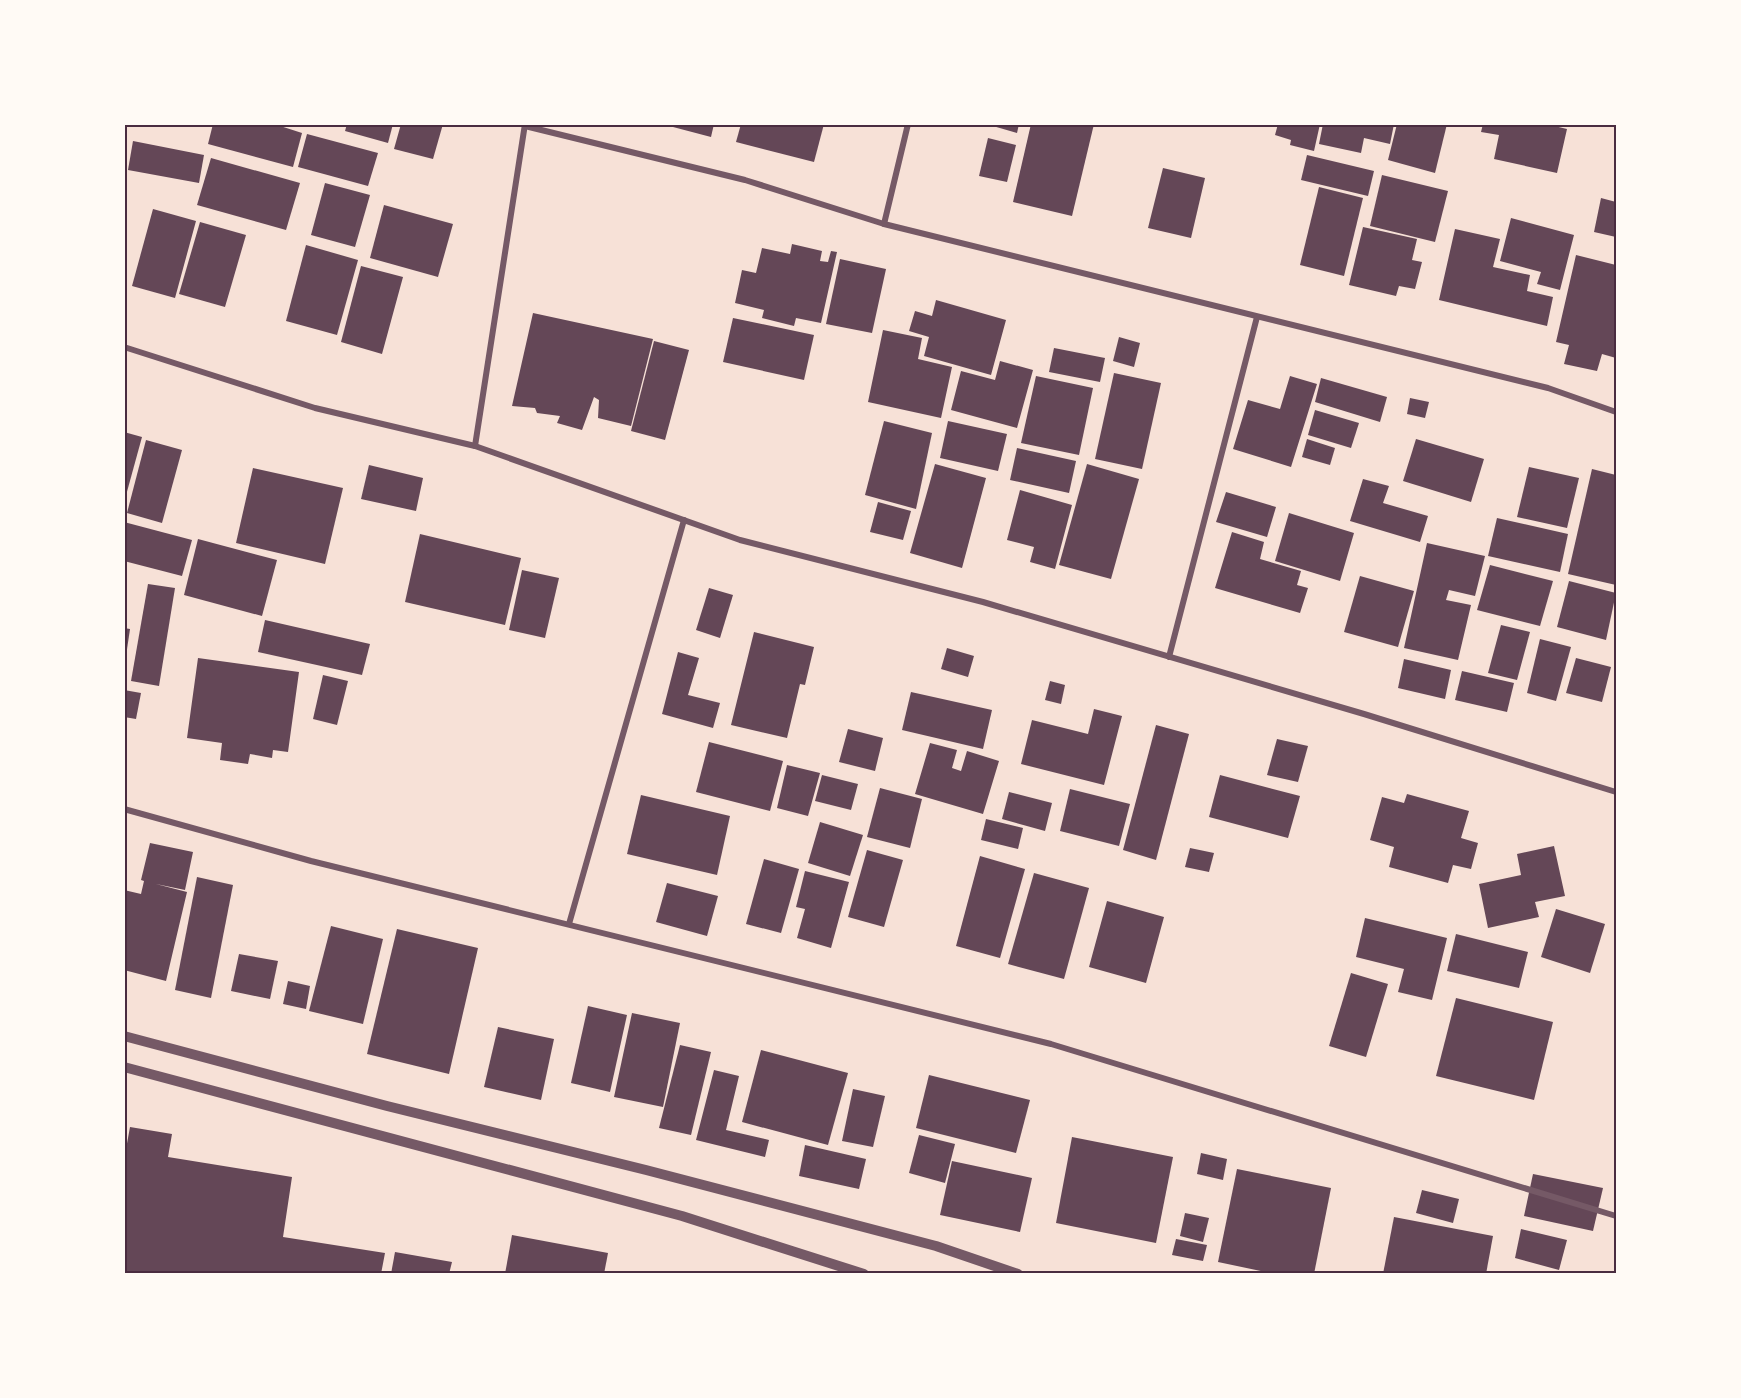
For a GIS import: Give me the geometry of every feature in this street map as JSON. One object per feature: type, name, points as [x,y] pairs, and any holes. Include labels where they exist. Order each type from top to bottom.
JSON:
[{"type":"street","points":[[884,224],[908,124]]},
{"type":"street","points":[[475,446],[525,125],[745,180],[884,224],[1548,388],[1617,412]]},
{"type":"street","points":[[1169,657],[1257,317]]},
{"type":"street","points":[[124,346],[315,408],[475,446],[740,540],[983,602],[1364,714],[1617,792]]},
{"type":"street","points":[[569,924],[684,520]]},
{"type":"street","points":[[124,808],[311,861],[1051,1044],[1617,1216]]},
{"type":"street","points":[[124,1036],[387,1106],[646,1170],[936,1246],[1018,1274]]},
{"type":"street","points":[[124,1066],[682,1216],[864,1274]]},
{"type":"building","points":[[213,124],[274,124],[302,133],[293,167],[208,144]]},
{"type":"building","points":[[347,124],[393,124],[388,143],[345,131]]},
{"type":"building","points":[[401,124],[443,124],[433,159],[394,149]]},
{"type":"building","points":[[673,124],[714,124],[711,137],[673,127]]},
{"type":"building","points":[[741,124],[824,124],[814,162],[736,142]]},
{"type":"building","points":[[986,124],[1019,124],[1017,133]]},
{"type":"building","points":[[1031,124],[1094,124],[1072,216],[1013,202]]},
{"type":"building","points":[[1278,124],[1320,124],[1314,151],[1290,145],[1291,140],[1275,135]]},
{"type":"building","points":[[1323,124],[1394,124],[1390,144],[1364,138],[1361,153],[1319,144]]},
{"type":"building","points":[[1397,124],[1447,124],[1435,173],[1388,160]]},
{"type":"building","points":[[1483,124],[1546,124],[1567,129],[1557,173],[1494,159],[1499,135],[1481,132]]},
{"type":"building","points":[[307,134],[378,153],[368,186],[298,167]]},
{"type":"building","points":[[988,138],[1016,145],[1007,182],[979,176]]},
{"type":"building","points":[[133,141],[204,155],[199,183],[128,170]]},
{"type":"building","points":[[1307,155],[1374,171],[1368,196],[1301,180]]},
{"type":"building","points":[[211,158],[300,183],[286,230],[197,205]]},
{"type":"building","points":[[1163,168],[1205,178],[1191,238],[1148,228]]},
{"type":"building","points":[[1382,175],[1448,191],[1435,242],[1370,226]]},
{"type":"building","points":[[325,183],[370,195],[355,247],[311,235]]},
{"type":"building","points":[[1319,187],[1363,198],[1344,276],[1300,265]]},
{"type":"building","points":[[1601,198],[1616,202],[1616,237],[1594,232]]},
{"type":"building","points":[[384,205],[453,224],[438,277],[370,258]]},
{"type":"building","points":[[153,209],[196,221],[175,298],[132,286]]},
{"type":"building","points":[[1511,218],[1574,235],[1560,290],[1537,284],[1541,272],[1500,261]]},
{"type":"building","points":[[200,222],[246,235],[225,307],[179,294]]},
{"type":"building","points":[[1363,227],[1417,239],[1412,260],[1422,262],[1415,289],[1399,286],[1396,296],[1349,285]]},
{"type":"building","points":[[1455,229],[1500,239],[1493,267],[1530,275],[1527,291],[1553,297],[1547,326],[1439,300]]},
{"type":"building","points":[[792,244],[822,251],[820,261],[828,262],[831,251],[837,252],[821,323],[796,318],[794,326],[762,318],[764,310],[735,303],[742,270],[756,273],[762,248],[790,254]]},
{"type":"building","points":[[306,245],[358,260],[337,335],[286,321]]},
{"type":"building","points":[[1576,255],[1616,265],[1616,358],[1602,354],[1597,371],[1564,364],[1569,345],[1556,342]]},
{"type":"building","points":[[840,259],[886,269],[872,333],[826,324]]},
{"type":"building","points":[[361,266],[403,277],[382,354],[341,342]]},
{"type":"building","points":[[936,300],[1006,320],[991,375],[924,356],[929,337],[909,331],[915,311],[932,316]]},
{"type":"building","points":[[533,313],[653,339],[631,426],[598,418],[599,400],[594,397],[582,430],[557,423],[560,416],[537,413],[535,408],[512,406]]},
{"type":"building","points":[[733,318],[814,335],[804,380],[723,362]]},
{"type":"building","points":[[883,330],[922,338],[918,359],[952,367],[941,418],[868,402]]},
{"type":"building","points":[[1119,337],[1140,343],[1134,367],[1113,361]]},
{"type":"building","points":[[654,341],[689,350],[665,440],[631,431]]},
{"type":"building","points":[[1054,348],[1105,358],[1100,382],[1049,372]]},
{"type":"building","points":[[1000,361],[1033,370],[1017,428],[951,410],[961,371],[995,380]]},
{"type":"building","points":[[1114,373],[1161,383],[1142,469],[1095,459]]},
{"type":"building","points":[[1036,376],[1093,388],[1079,455],[1021,443]]},
{"type":"building","points":[[1290,376],[1317,384],[1291,467],[1233,449],[1248,400],[1280,409]]},
{"type":"building","points":[[1321,378],[1387,397],[1380,422],[1315,402]]},
{"type":"building","points":[[1410,398],[1429,402],[1425,418],[1407,414]]},
{"type":"building","points":[[1315,410],[1359,423],[1351,448],[1308,435]]},
{"type":"building","points":[[884,421],[932,433],[916,509],[865,495]]},
{"type":"building","points":[[948,421],[1007,434],[998,471],[940,458]]},
{"type":"building","points":[[124,432],[142,437],[125,499],[124,499]]},
{"type":"building","points":[[1307,439],[1335,448],[1330,465],[1302,457]]},
{"type":"building","points":[[1416,439],[1484,459],[1471,502],[1403,481]]},
{"type":"building","points":[[146,440],[182,450],[162,523],[127,513]]},
{"type":"building","points":[[1017,448],[1076,461],[1069,493],[1010,480]]},
{"type":"building","points":[[935,464],[986,478],[962,568],[910,553]]},
{"type":"building","points":[[1087,464],[1139,479],[1111,579],[1059,565]]},
{"type":"building","points":[[369,465],[423,478],[416,511],[361,499]]},
{"type":"building","points":[[1529,467],[1579,478],[1567,528],[1517,517]]},
{"type":"building","points":[[253,468],[343,488],[325,564],[236,543]]},
{"type":"building","points":[[1592,469],[1616,475],[1616,585],[1568,574]]},
{"type":"building","points":[[1363,479],[1389,486],[1383,503],[1428,516],[1420,542],[1350,521]]},
{"type":"building","points":[[1020,490],[1072,505],[1055,569],[1030,562],[1034,547],[1007,540]]},
{"type":"building","points":[[1226,492],[1276,507],[1267,537],[1216,522]]},
{"type":"building","points":[[878,502],[911,511],[903,540],[870,532]]},
{"type":"building","points":[[1289,513],[1354,533],[1340,581],[1275,561]]},
{"type":"building","points":[[1497,518],[1568,534],[1560,572],[1488,556]]},
{"type":"building","points":[[124,522],[192,540],[182,576],[124,561]]},
{"type":"building","points":[[1232,532],[1264,542],[1260,559],[1301,571],[1297,585],[1308,588],[1300,613],[1215,588]]},
{"type":"building","points":[[420,534],[521,558],[505,625],[405,602]]},
{"type":"building","points":[[198,539],[277,560],[262,616],[184,595]]},
{"type":"building","points":[[1427,543],[1485,556],[1475,596],[1449,590],[1446,600],[1471,605],[1458,660],[1404,648]]},
{"type":"building","points":[[1490,565],[1553,581],[1540,626],[1477,610]]},
{"type":"building","points":[[522,570],[559,578],[545,638],[509,630]]},
{"type":"building","points":[[1360,576],[1414,591],[1398,647],[1344,632]]},
{"type":"building","points":[[1569,581],[1616,593],[1606,640],[1557,627]]},
{"type":"building","points":[[148,584],[175,588],[159,686],[131,681]]},
{"type":"building","points":[[709,588],[733,595],[720,638],[696,630]]},
{"type":"building","points":[[265,620],[370,644],[362,675],[258,652]]},
{"type":"building","points":[[1501,625],[1530,632],[1517,680],[1488,673]]},
{"type":"building","points":[[124,628],[130,629],[126,656],[124,655]]},
{"type":"building","points":[[754,632],[814,647],[805,685],[800,684],[787,738],[731,725]]},
{"type":"building","points":[[1540,639],[1571,647],[1556,701],[1527,693]]},
{"type":"building","points":[[947,648],[974,656],[968,677],[941,669]]},
{"type":"building","points":[[678,652],[699,658],[688,695],[720,703],[713,728],[662,714]]},
{"type":"building","points":[[198,658],[299,672],[288,752],[273,750],[272,758],[250,754],[248,764],[220,760],[222,743],[187,738]]},
{"type":"building","points":[[1576,658],[1611,667],[1602,702],[1566,693]]},
{"type":"building","points":[[1404,659],[1451,670],[1445,699],[1398,688]]},
{"type":"building","points":[[1462,671],[1514,683],[1507,712],[1455,700]]},
{"type":"building","points":[[323,675],[348,681],[337,725],[313,719]]},
{"type":"building","points":[[1050,681],[1065,685],[1061,704],[1045,700]]},
{"type":"building","points":[[124,690],[141,693],[136,719],[124,717]]},
{"type":"building","points":[[911,692],[992,710],[983,749],[902,730]]},
{"type":"building","points":[[1094,709],[1122,716],[1104,785],[1021,764],[1032,720],[1088,734]]},
{"type":"building","points":[[1156,725],[1189,734],[1156,860],[1123,850]]},
{"type":"building","points":[[848,729],[883,738],[875,771],[839,762]]},
{"type":"building","points":[[1277,739],[1308,746],[1298,782],[1267,775]]},
{"type":"building","points":[[709,742],[783,761],[770,811],[696,792]]},
{"type":"building","points":[[930,743],[957,750],[952,768],[961,771],[967,751],[999,761],[983,814],[915,794]]},
{"type":"building","points":[[787,765],[820,773],[808,816],[777,808]]},
{"type":"building","points":[[822,775],[858,784],[851,810],[815,801]]},
{"type":"building","points":[[1220,775],[1300,796],[1288,838],[1209,817]]},
{"type":"building","points":[[880,788],[922,799],[910,848],[867,837]]},
{"type":"building","points":[[1070,789],[1130,804],[1119,846],[1060,831]]},
{"type":"building","points":[[1009,792],[1052,803],[1045,831],[1002,819]]},
{"type":"building","points":[[1407,794],[1469,811],[1461,838],[1478,843],[1471,869],[1453,865],[1448,883],[1389,867],[1394,847],[1370,840],[1382,797],[1404,803]]},
{"type":"building","points":[[641,795],[730,816],[717,875],[627,854]]},
{"type":"building","points":[[986,819],[1023,828],[1018,849],[981,840]]},
{"type":"building","points":[[820,822],[863,835],[850,876],[808,863]]},
{"type":"building","points":[[150,843],[193,852],[185,890],[156,884],[187,892],[166,981],[124,970],[124,890],[141,894],[144,881],[141,880]]},
{"type":"building","points":[[1554,846],[1565,896],[1535,902],[1539,917],[1488,928],[1479,884],[1521,875],[1517,854]]},
{"type":"building","points":[[1190,848],[1214,853],[1209,872],[1185,867]]},
{"type":"building","points":[[867,850],[903,860],[884,927],[848,917]]},
{"type":"building","points":[[980,856],[1025,869],[1000,958],[956,946]]},
{"type":"building","points":[[764,859],[799,869],[781,933],[746,924]]},
{"type":"building","points":[[805,871],[849,882],[831,948],[797,938],[805,909],[796,907]]},
{"type":"building","points":[[1034,873],[1089,888],[1064,979],[1008,964]]},
{"type":"building","points":[[197,877],[233,885],[211,998],[175,990]]},
{"type":"building","points":[[667,883],[718,896],[707,936],[656,922]]},
{"type":"building","points":[[1107,901],[1164,917],[1146,983],[1089,967]]},
{"type":"building","points":[[1556,909],[1605,924],[1590,973],[1541,957]]},
{"type":"building","points":[[1365,918],[1447,938],[1432,1000],[1398,992],[1404,969],[1356,957]]},
{"type":"building","points":[[331,926],[383,939],[363,1024],[309,1011]]},
{"type":"building","points":[[397,929],[478,948],[449,1074],[367,1054]]},
{"type":"building","points":[[1456,934],[1528,952],[1519,988],[1447,971]]},
{"type":"building","points":[[239,954],[278,961],[270,999],[231,991]]},
{"type":"building","points":[[1351,973],[1388,984],[1366,1057],[1329,1046]]},
{"type":"building","points":[[288,981],[310,986],[306,1009],[283,1004]]},
{"type":"building","points":[[1456,998],[1553,1022],[1534,1100],[1436,1076]]},
{"type":"building","points":[[588,1006],[627,1015],[610,1092],[571,1083]]},
{"type":"building","points":[[632,1013],[680,1023],[663,1107],[614,1097]]},
{"type":"building","points":[[498,1027],[554,1039],[541,1100],[484,1087]]},
{"type":"building","points":[[680,1045],[711,1052],[691,1135],[659,1128]]},
{"type":"building","points":[[761,1050],[848,1073],[828,1145],[742,1122]]},
{"type":"building","points":[[714,1070],[739,1076],[726,1130],[769,1140],[765,1157],[696,1140]]},
{"type":"building","points":[[929,1075],[1030,1100],[1016,1153],[916,1128]]},
{"type":"building","points":[[853,1089],[885,1096],[873,1147],[842,1141]]},
{"type":"building","points":[[130,1127],[172,1134],[168,1157],[292,1177],[283,1237],[385,1253],[381,1274],[124,1274],[124,1160]]},
{"type":"building","points":[[919,1135],[955,1144],[945,1183],[909,1173]]},
{"type":"building","points":[[1072,1137],[1173,1157],[1156,1243],[1056,1223]]},
{"type":"building","points":[[805,1145],[866,1159],[859,1189],[799,1176]]},
{"type":"building","points":[[1201,1153],[1227,1159],[1223,1180],[1197,1174]]},
{"type":"building","points":[[952,1161],[1032,1178],[1020,1232],[940,1215]]},
{"type":"building","points":[[1237,1169],[1331,1188],[1314,1274],[1275,1274],[1218,1262]]},
{"type":"building","points":[[1533,1174],[1603,1188],[1593,1231],[1524,1216]]},
{"type":"building","points":[[1422,1190],[1459,1199],[1453,1223],[1416,1213]]},
{"type":"building","points":[[1185,1213],[1209,1218],[1203,1242],[1180,1236]]},
{"type":"building","points":[[1394,1217],[1493,1236],[1486,1274],[1383,1274]]},
{"type":"building","points":[[1521,1229],[1567,1240],[1559,1270],[1515,1258]]},
{"type":"building","points":[[512,1235],[608,1253],[604,1274],[505,1274]]},
{"type":"building","points":[[1176,1239],[1207,1245],[1203,1261],[1172,1255]]},
{"type":"building","points":[[395,1252],[452,1262],[449,1274],[391,1274]]}]
